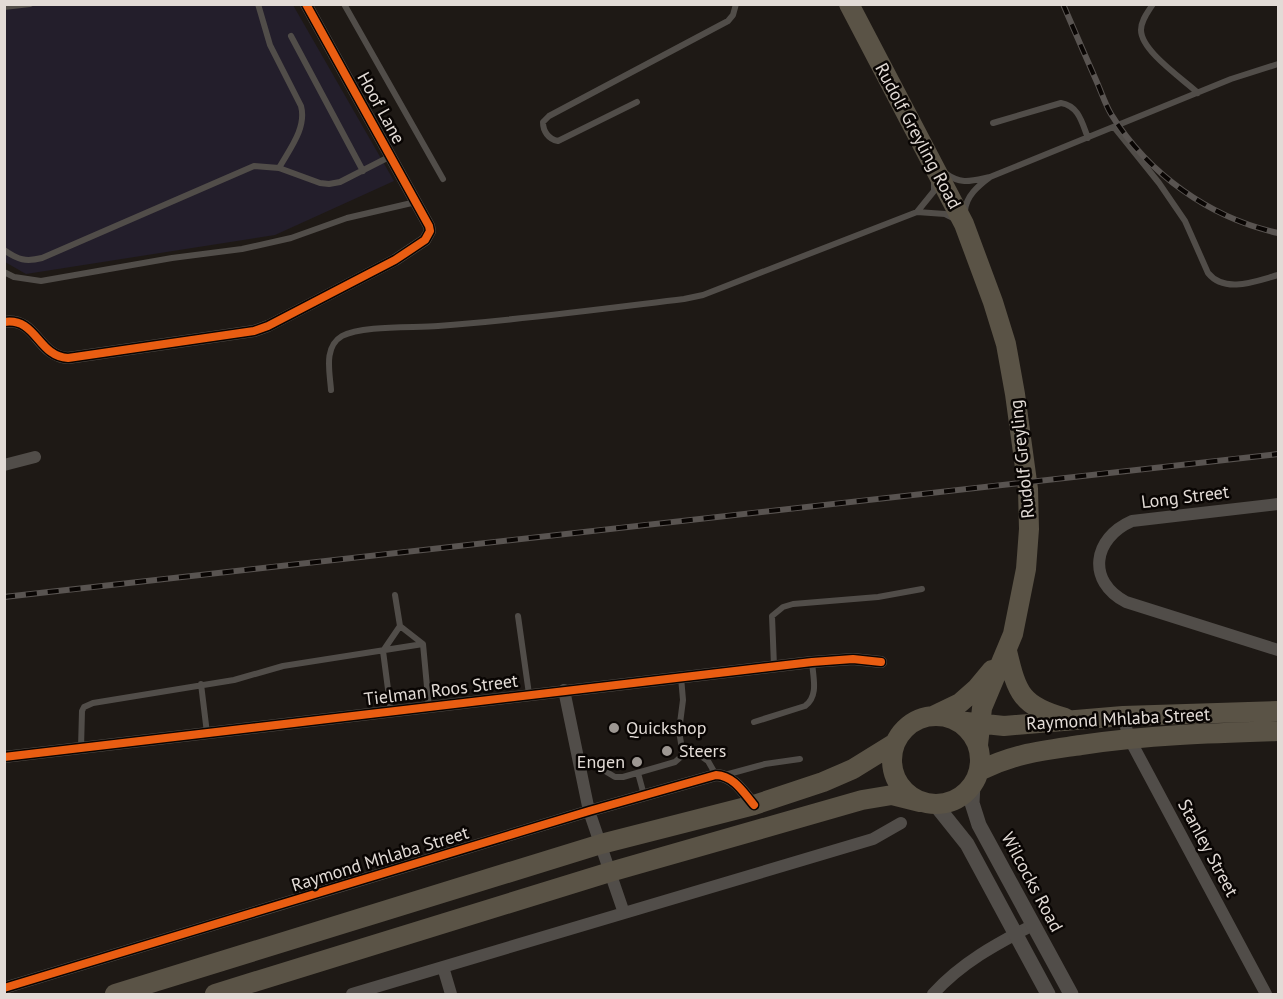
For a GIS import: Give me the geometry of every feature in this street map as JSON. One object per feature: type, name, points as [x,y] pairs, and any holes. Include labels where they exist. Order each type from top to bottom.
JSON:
[{"type":"main road","name":"Rudolf Greyling Road","points":[[849,4],[964,224],[982,269]]},
{"type":"main road","name":"Rudolf Greyling","points":[[978,745],[982,708],[1007,651],[1020,605],[1029,529],[1024,449],[1006,344],[982,269]]},
{"type":"main road","name":"Rudolf Greyling","points":[[933,716],[960,703],[977,688],[1007,651]]},
{"type":"main road","points":[[1007,651],[1013,677],[1019,691],[1027,701],[1038,709],[1076,721]]},
{"type":"main road","name":"Raymond Mhlaba Street","points":[[933,716],[1004,726],[1123,716],[1273,711]]},
{"type":"main road","points":[[928,803],[908,794],[898,784],[893,771],[892,757],[895,743],[910,724],[921,718],[933,716]]},
{"type":"main road","points":[[957,721],[967,729],[978,745],[980,758],[976,778]]},
{"type":"main road","name":"Raymond Mhlaba Street","points":[[928,803],[950,802],[963,795],[976,778],[1006,758],[1023,753],[1129,738],[1203,733],[1277,733]]},
{"type":"main road","points":[[115,994],[601,844],[754,805],[823,782],[853,769],[895,743]]},
{"type":"main road","points":[[215,994],[610,872],[878,796],[892,795],[928,803]]},
{"type":"street","name":"Hoof Lane","points":[[4,322],[25,324],[54,355],[68,358],[261,329],[395,260],[424,240],[430,231],[417,202],[306,4]]},
{"type":"street","points":[[4,465],[35,456]]},
{"type":"street","name":"Long Street","points":[[1278,504],[1132,521],[1121,526],[1104,544],[1099,561],[1101,577],[1106,587],[1114,596],[1125,602],[1278,650]]},
{"type":"street","name":"Tielman Roos Street","points":[[4,757],[429,708],[681,676],[854,659],[881,662]]},
{"type":"street","points":[[564,690],[589,811],[624,913]]},
{"type":"street","points":[[1273,711],[1277,733]]},
{"type":"street","name":"Stanley Street","points":[[1123,716],[1129,738],[1266,994]]},
{"type":"street","points":[[720,775],[732,779],[754,805]]},
{"type":"street","name":"Raymond Mhlaba Street","points":[[4,988],[589,811],[720,775]]},
{"type":"street","name":"Wilcocks Road","points":[[976,778],[972,803],[979,825],[1071,994]]},
{"type":"street","points":[[928,803],[968,844],[1048,994]]},
{"type":"street","points":[[352,994],[873,839],[901,823]]},
{"type":"street","points":[[933,994],[969,960],[1033,925]]},
{"type":"street","points":[[443,967],[451,994]]},
{"type":"lane","points":[[4,7],[30,4]]},
{"type":"lane","points":[[258,4],[270,45],[303,115],[302,124],[279,168]]},
{"type":"lane","points":[[637,102],[558,141],[549,137],[543,127],[543,122],[549,116],[728,21],[733,15],[736,4]]},
{"type":"lane","points":[[1154,4],[1142,25],[1141,33],[1144,42],[1198,93]]},
{"type":"lane","points":[[346,5],[443,179]]},
{"type":"lane","points":[[291,36],[363,171]]},
{"type":"lane","points":[[934,165],[955,180],[966,181],[990,177],[1231,79],[1278,64]]},
{"type":"lane","points":[[993,123],[1067,104],[1077,112],[1088,138]]},
{"type":"lane","points":[[1114,127],[1159,183],[1185,221],[1208,273],[1214,280],[1227,285],[1278,275]]},
{"type":"lane","points":[[4,250],[17,259],[29,261],[42,258],[254,166],[279,168],[328,184],[340,182],[391,156]]},
{"type":"lane","points":[[917,212],[934,191],[934,165]]},
{"type":"lane","points":[[331,390],[329,358],[331,347],[343,335],[369,330],[437,327],[684,300],[704,295],[917,212],[945,214],[964,224],[965,205],[975,189],[990,177]]},
{"type":"lane","points":[[4,272],[14,278],[41,281],[172,258],[242,249],[291,238],[347,218],[417,202]]},
{"type":"lane","points":[[774,666],[772,616],[783,607],[793,604],[878,597],[922,589]]},
{"type":"lane","points":[[394,595],[400,626],[423,644],[429,708]]},
{"type":"lane","points":[[519,616],[529,694]]},
{"type":"lane","points":[[392,712],[383,651],[400,626]]},
{"type":"lane","points":[[81,748],[82,711],[88,704],[234,680],[283,666],[423,644]]},
{"type":"lane","points":[[754,722],[805,706],[810,702],[814,696],[812,662]]},
{"type":"lane","points":[[681,676],[683,700],[679,731],[683,755]]},
{"type":"lane","points":[[201,684],[207,733]]},
{"type":"lane","points":[[578,760],[597,765],[615,777],[623,777],[675,762],[683,755],[698,754],[704,757],[720,775],[765,764],[800,759]]},
{"type":"lane","points":[[638,773],[644,795]]},
{"type":"shaded area","points":[[4,5],[293,5],[394,181],[275,235],[26,274],[5,262]]},
{"type":"railway","points":[[1063,4],[1109,110],[1143,156],[1162,174],[1205,205],[1228,217],[1278,233]]},
{"type":"railway","points":[[4,597],[1278,454]]},
{"type":"cycle path","points":[[4,322],[24,325],[50,351],[68,358],[254,331],[268,326],[395,260],[425,240],[430,231],[429,226],[306,4]]},
{"type":"cycle path","points":[[4,757],[812,662],[853,659],[881,662]]},
{"type":"cycle path","points":[[4,988],[589,811],[716,775],[728,778],[754,805]]},
{"type":"place","name":"Quickshop","points":[[614,728]]},
{"type":"place","name":"Steers","points":[[667,751]]},
{"type":"place","name":"Engen","points":[[637,762]]}]
